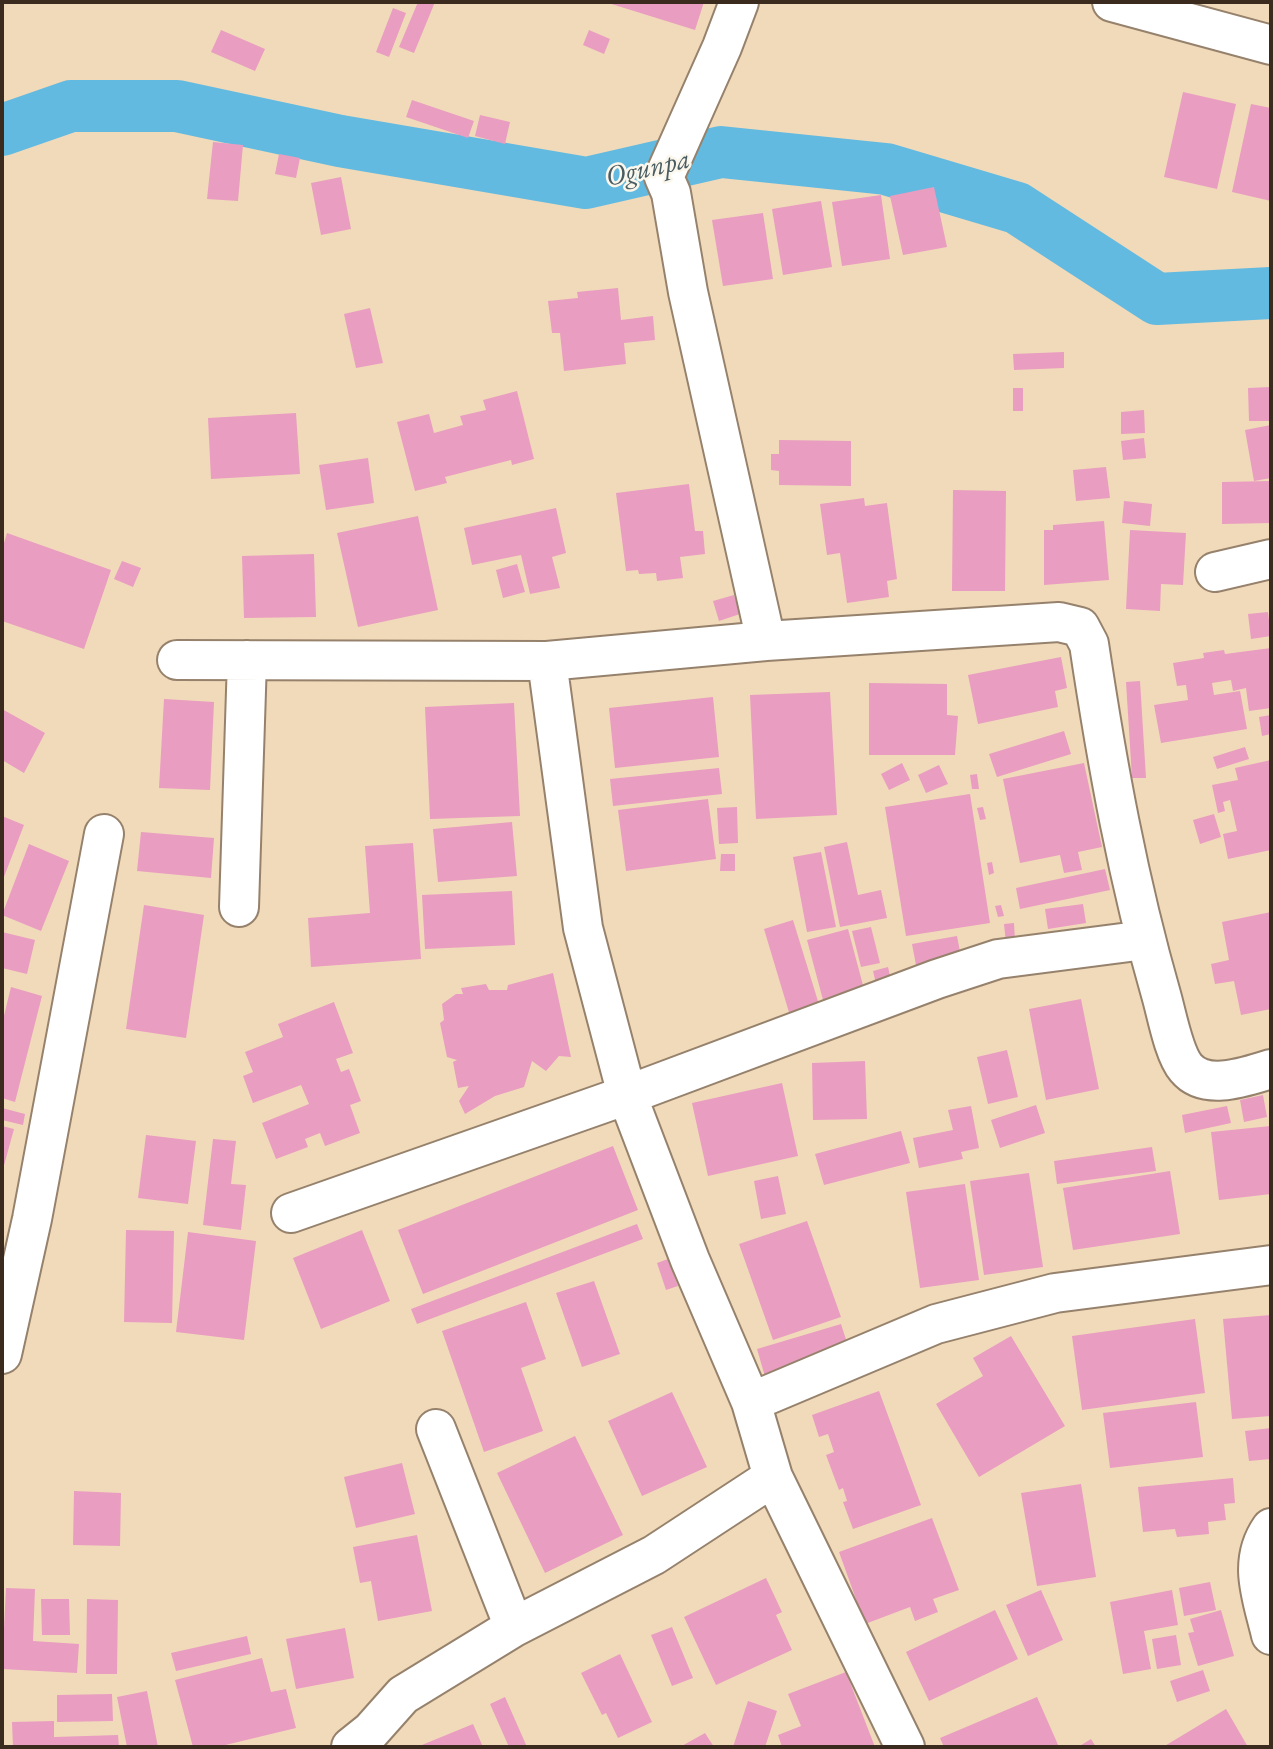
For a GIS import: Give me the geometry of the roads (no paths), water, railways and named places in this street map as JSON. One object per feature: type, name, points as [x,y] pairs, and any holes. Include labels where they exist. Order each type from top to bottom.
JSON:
[{"type":"street","points":[[739,2],[670,164],[671,193],[688,292],[766,641]]},
{"type":"street","points":[[1112,2],[1271,45]]},
{"type":"street","points":[[1215,572],[1271,559]]},
{"type":"street","points":[[177,660],[547,661],[766,641],[1059,622],[1080,627],[1088,644],[1111,792],[1145,940],[1173,1035],[1186,1068],[1203,1080],[1236,1079],[1271,1069]]},
{"type":"street","points":[[239,907],[247,660]]},
{"type":"street","points":[[547,661],[583,928],[627,1095],[690,1260],[751,1402],[773,1478],[905,1747]]},
{"type":"street","points":[[2,1354],[32,1219],[103,834]]},
{"type":"street","points":[[291,1213],[627,1095],[937,979],[998,959],[1145,940]]},
{"type":"street","points":[[751,1402],[949,1321],[1055,1293],[1271,1265]]},
{"type":"street","points":[[436,1429],[514,1627]]},
{"type":"street","points":[[351,1747],[371,1731],[403,1695],[514,1627],[579,1597],[654,1555],[773,1478]]},
{"type":"street","points":[[1271,1528],[1263,1540],[1256,1561],[1271,1635]]},
{"type":"waterway","name":"Ogunpa","points":[[2,130],[71,106],[177,106],[340,141],[586,183],[721,152],[886,169],[1017,208],[1157,299],[1271,293]]}]
